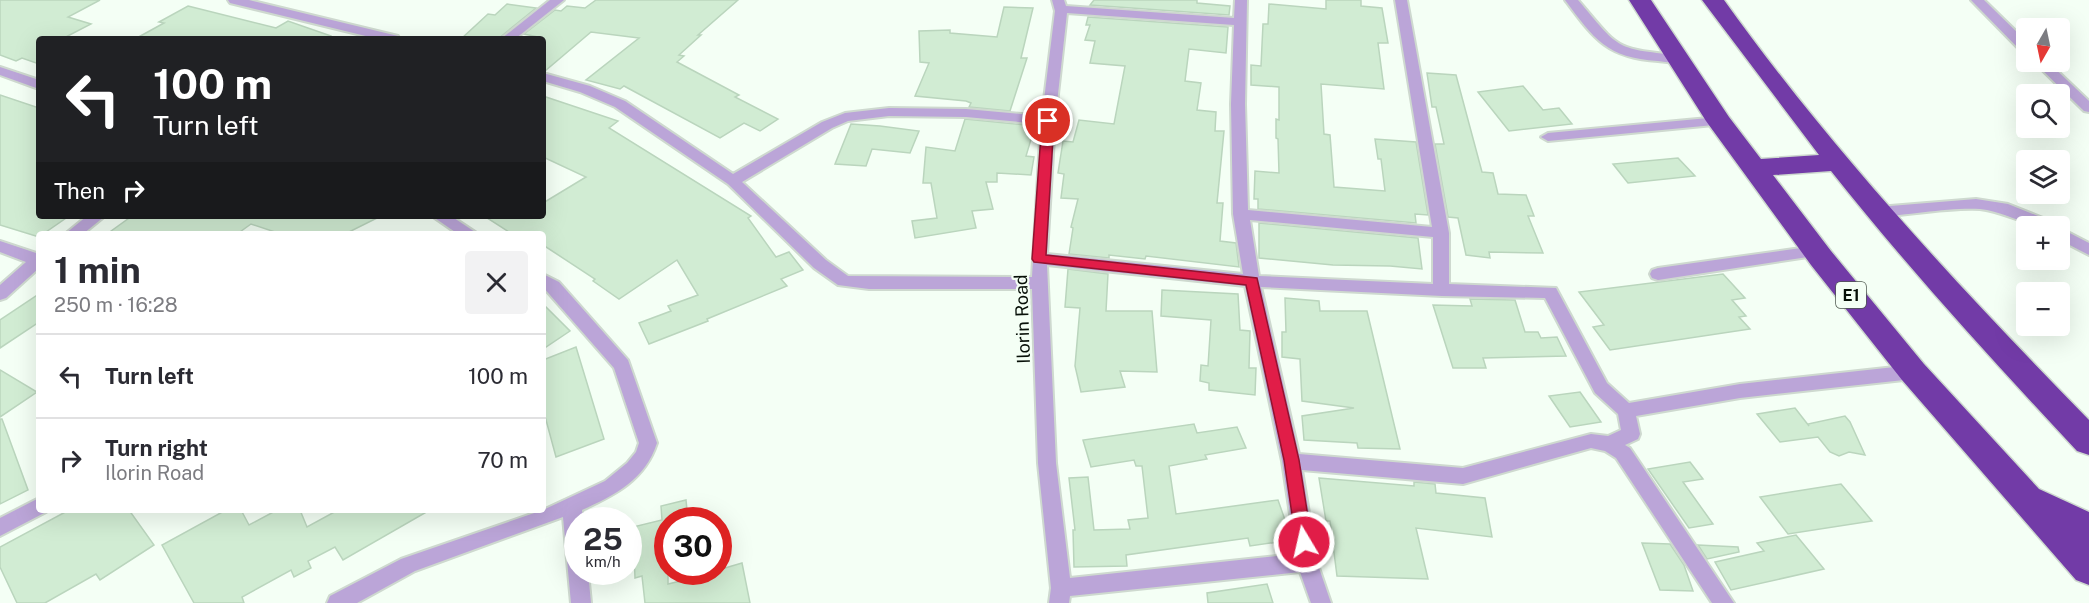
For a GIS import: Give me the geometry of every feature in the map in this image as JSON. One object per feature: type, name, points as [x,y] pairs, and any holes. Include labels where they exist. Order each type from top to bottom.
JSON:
[{"type":"highway","name":"E1","points":[[1640,0],[1719,121],[1815,251],[1913,372],[2089,569]]},
{"type":"highway","points":[[1713,0],[1836,162],[1878,212],[1973,320],[2089,442]]},
{"type":"highway","points":[[1754,168],[1836,162]]},
{"type":"highway","points":[[2026,498],[2089,529]]},
{"type":"street","points":[[234,0],[381,36]]},
{"type":"street","points":[[511,36],[558,0]]},
{"type":"street","points":[[1241,0],[1238,22],[1241,214],[1252,281],[1292,460],[1307,562],[1321,603]]},
{"type":"street","points":[[1401,0],[1441,233],[1442,290]]},
{"type":"street","points":[[1571,0],[1609,44],[1620,51],[1678,59]]},
{"type":"street","points":[[1977,0],[2016,38]]},
{"type":"street","points":[[1059,4],[1238,22]]},
{"type":"street","name":"Ilorin Road","points":[[1059,4],[1061,9],[1048,121],[1039,259],[1047,463],[1060,595]]},
{"type":"street","points":[[0,71],[36,84]]},
{"type":"street","points":[[2051,72],[2089,108]]},
{"type":"street","points":[[546,78],[585,89],[620,104],[733,181],[820,264],[844,281],[869,284],[1040,283]]},
{"type":"street","points":[[733,181],[827,125],[845,117],[868,113],[966,113],[1048,121]]},
{"type":"street","points":[[1548,137],[1719,121]]},
{"type":"street","points":[[1878,212],[1976,204],[2003,207],[2024,216]]},
{"type":"street","points":[[1241,214],[1441,233]]},
{"type":"street","points":[[77,231],[93,219]]},
{"type":"street","points":[[445,219],[465,231]]},
{"type":"street","points":[[2070,239],[2089,250]]},
{"type":"street","points":[[0,246],[36,259]]},
{"type":"street","points":[[1658,274],[1815,251]]},
{"type":"street","points":[[1039,259],[1252,281],[1442,290],[1550,292],[1601,388],[1626,411],[1631,434],[1609,444]]},
{"type":"street","points":[[0,294],[36,262]]},
{"type":"street","points":[[337,603],[408,565],[572,506],[612,487],[634,468],[644,455],[648,443],[622,365],[569,304],[546,283]]},
{"type":"street","points":[[1626,411],[1740,391],[1913,372]]},
{"type":"street","points":[[1292,460],[1463,476],[1591,441],[1609,444],[1623,453],[1724,603]]},
{"type":"street","points":[[0,528],[36,508]]},
{"type":"street","points":[[1060,595],[1307,562]]},
{"type":"street","points":[[579,585],[581,603]]},
{"type":"building","points":[[0,0],[100,0],[68,17],[91,24],[68,36],[36,36],[36,63],[22,58],[16,61],[0,55]]},
{"type":"building","points":[[596,0],[738,0],[698,35],[701,35],[679,55],[684,56],[677,62],[739,95],[735,97],[778,119],[760,131],[744,123],[720,138],[624,86],[620,89],[586,80],[639,38],[591,32],[546,70],[546,36],[524,34],[555,10],[561,11],[567,6],[585,8]]},
{"type":"building","points":[[1094,0],[1197,0],[1197,3],[1230,6],[1229,15],[1090,5]]},
{"type":"building","points":[[1326,0],[1361,0],[1361,6],[1382,8],[1388,43],[1378,43],[1384,89],[1321,84],[1324,134],[1330,135],[1334,187],[1385,191],[1381,159],[1378,159],[1375,139],[1416,142],[1428,215],[1415,214],[1416,223],[1258,209],[1258,199],[1254,199],[1255,171],[1279,173],[1276,119],[1279,120],[1279,87],[1251,85],[1251,65],[1261,66],[1263,24],[1268,24],[1269,4],[1326,9]]},
{"type":"building","points":[[507,4],[536,8],[502,36],[464,36],[488,14],[495,15]]},
{"type":"building","points":[[188,6],[276,28],[288,21],[331,36],[140,36],[164,23],[159,22]]},
{"type":"building","points":[[1004,7],[1033,8],[1021,58],[1027,58],[1010,111],[969,107],[971,103],[966,101],[915,96],[929,63],[920,62],[919,31],[950,30],[950,33],[997,37]]},
{"type":"building","points":[[1088,17],[1228,27],[1226,53],[1189,49],[1185,81],[1201,83],[1197,110],[1216,112],[1215,131],[1224,131],[1217,203],[1223,203],[1220,241],[1236,243],[1239,267],[1146,256],[1145,259],[1069,254],[1073,228],[1071,227],[1078,199],[1061,198],[1064,174],[1058,173],[1063,141],[1073,142],[1079,120],[1114,124],[1125,66],[1090,63],[1095,41],[1085,40],[1090,25],[1086,25]]},
{"type":"building","points":[[1427,73],[1456,75],[1482,172],[1493,173],[1498,194],[1526,195],[1534,216],[1528,216],[1543,253],[1489,252],[1490,258],[1466,255],[1458,218],[1448,217],[1435,144],[1444,144],[1436,107],[1432,107]]},
{"type":"building","points":[[1523,86],[1543,110],[1559,108],[1572,124],[1509,131],[1478,92]]},
{"type":"building","points":[[0,95],[36,107],[36,219],[65,219],[47,231],[36,231],[36,236],[0,225]]},
{"type":"building","points":[[546,97],[618,121],[609,128],[751,216],[748,218],[776,257],[789,252],[803,270],[781,279],[787,286],[649,344],[639,323],[671,311],[668,306],[698,295],[677,260],[619,299],[593,281],[595,279],[546,247],[546,231],[507,231],[489,219],[546,219],[546,201],[586,177],[546,158]]},
{"type":"building","points":[[965,119],[1035,126],[1026,156],[1034,157],[1031,175],[997,173],[997,182],[986,182],[993,209],[972,211],[976,228],[915,238],[912,221],[937,218],[931,183],[923,183],[926,147],[955,151]]},
{"type":"building","points":[[851,124],[919,131],[910,153],[872,149],[866,166],[835,164]]},
{"type":"building","points":[[1678,158],[1695,176],[1628,183],[1613,164]]},
{"type":"building","points":[[128,219],[375,219],[351,231],[272,231],[251,224],[241,231],[111,231]]},
{"type":"building","points":[[1259,223],[1418,238],[1422,269],[1333,265],[1259,258]]},
{"type":"building","points":[[1068,269],[1108,274],[1106,311],[1152,311],[1157,372],[1120,371],[1125,387],[1081,392],[1075,366],[1080,308],[1065,307]]},
{"type":"building","points":[[1723,274],[1745,298],[1732,300],[1746,316],[1739,317],[1750,329],[1610,350],[1593,327],[1604,325],[1579,292]]},
{"type":"building","points":[[1162,290],[1238,294],[1240,330],[1250,331],[1249,368],[1256,368],[1255,395],[1209,390],[1209,383],[1200,381],[1201,365],[1208,366],[1211,320],[1161,316]]},
{"type":"building","points":[[36,296],[36,324],[0,348],[0,320]]},
{"type":"building","points":[[1285,298],[1319,301],[1320,311],[1367,311],[1400,449],[1358,448],[1357,443],[1304,440],[1302,416],[1354,408],[1302,401],[1300,359],[1282,357],[1282,332],[1286,332]]},
{"type":"building","points":[[1470,299],[1515,300],[1525,332],[1538,332],[1541,338],[1557,337],[1566,356],[1483,358],[1486,368],[1453,368],[1433,305],[1472,306]]},
{"type":"building","points":[[546,307],[570,331],[546,347]]},
{"type":"building","points":[[576,347],[604,439],[556,457],[546,420],[546,359]]},
{"type":"building","points":[[0,370],[36,393],[0,417]]},
{"type":"building","points":[[1580,392],[1601,422],[1570,427],[1549,396]]},
{"type":"building","points":[[1795,408],[1809,426],[1808,424],[1845,416],[1865,455],[1849,452],[1839,456],[1830,452],[1818,437],[1780,442],[1757,414]]},
{"type":"building","points":[[0,419],[2,419],[28,490],[0,504]]},
{"type":"building","points":[[1194,424],[1197,433],[1237,427],[1246,448],[1205,455],[1207,459],[1169,466],[1176,514],[1278,500],[1292,540],[1250,546],[1248,538],[1126,555],[1127,566],[1074,567],[1073,530],[1075,530],[1069,478],[1088,477],[1094,530],[1130,529],[1128,520],[1148,518],[1142,466],[1136,466],[1134,460],[1091,467],[1083,440]]},
{"type":"building","points":[[1690,462],[1703,479],[1683,482],[1713,524],[1689,528],[1648,469]]},
{"type":"building","points":[[1319,478],[1414,486],[1414,482],[1435,484],[1436,493],[1485,498],[1492,537],[1416,528],[1428,579],[1337,576],[1330,521],[1326,521]]},
{"type":"building","points":[[1841,484],[1872,521],[1788,534],[1760,497]]},
{"type":"building","points":[[686,500],[687,507],[661,507]]},
{"type":"building","points":[[63,513],[131,513],[154,545],[100,580],[96,574],[45,603],[17,603],[0,567],[0,547]]},
{"type":"building","points":[[221,513],[243,513],[249,525],[271,513],[301,513],[307,527],[333,513],[425,513],[343,560],[335,547],[308,561],[311,568],[294,577],[291,570],[242,597],[244,603],[194,603],[162,545]]},
{"type":"building","points":[[654,522],[654,585],[732,585],[732,566],[742,563],[750,603],[645,603],[642,576],[642,525]]},
{"type":"building","points":[[1796,535],[1824,569],[1731,590],[1715,562],[1764,551],[1757,543]]},
{"type":"building","points":[[1642,543],[1670,544],[1684,565],[1693,591],[1660,590]]},
{"type":"building","points":[[1698,545],[1738,547],[1739,552],[1707,559]]},
{"type":"building","points":[[1267,584],[1273,603],[1208,603],[1207,593]]},
{"type":"route","points":[[1048,121],[1039,259],[1252,281],[1292,460],[1304,542]]}]
